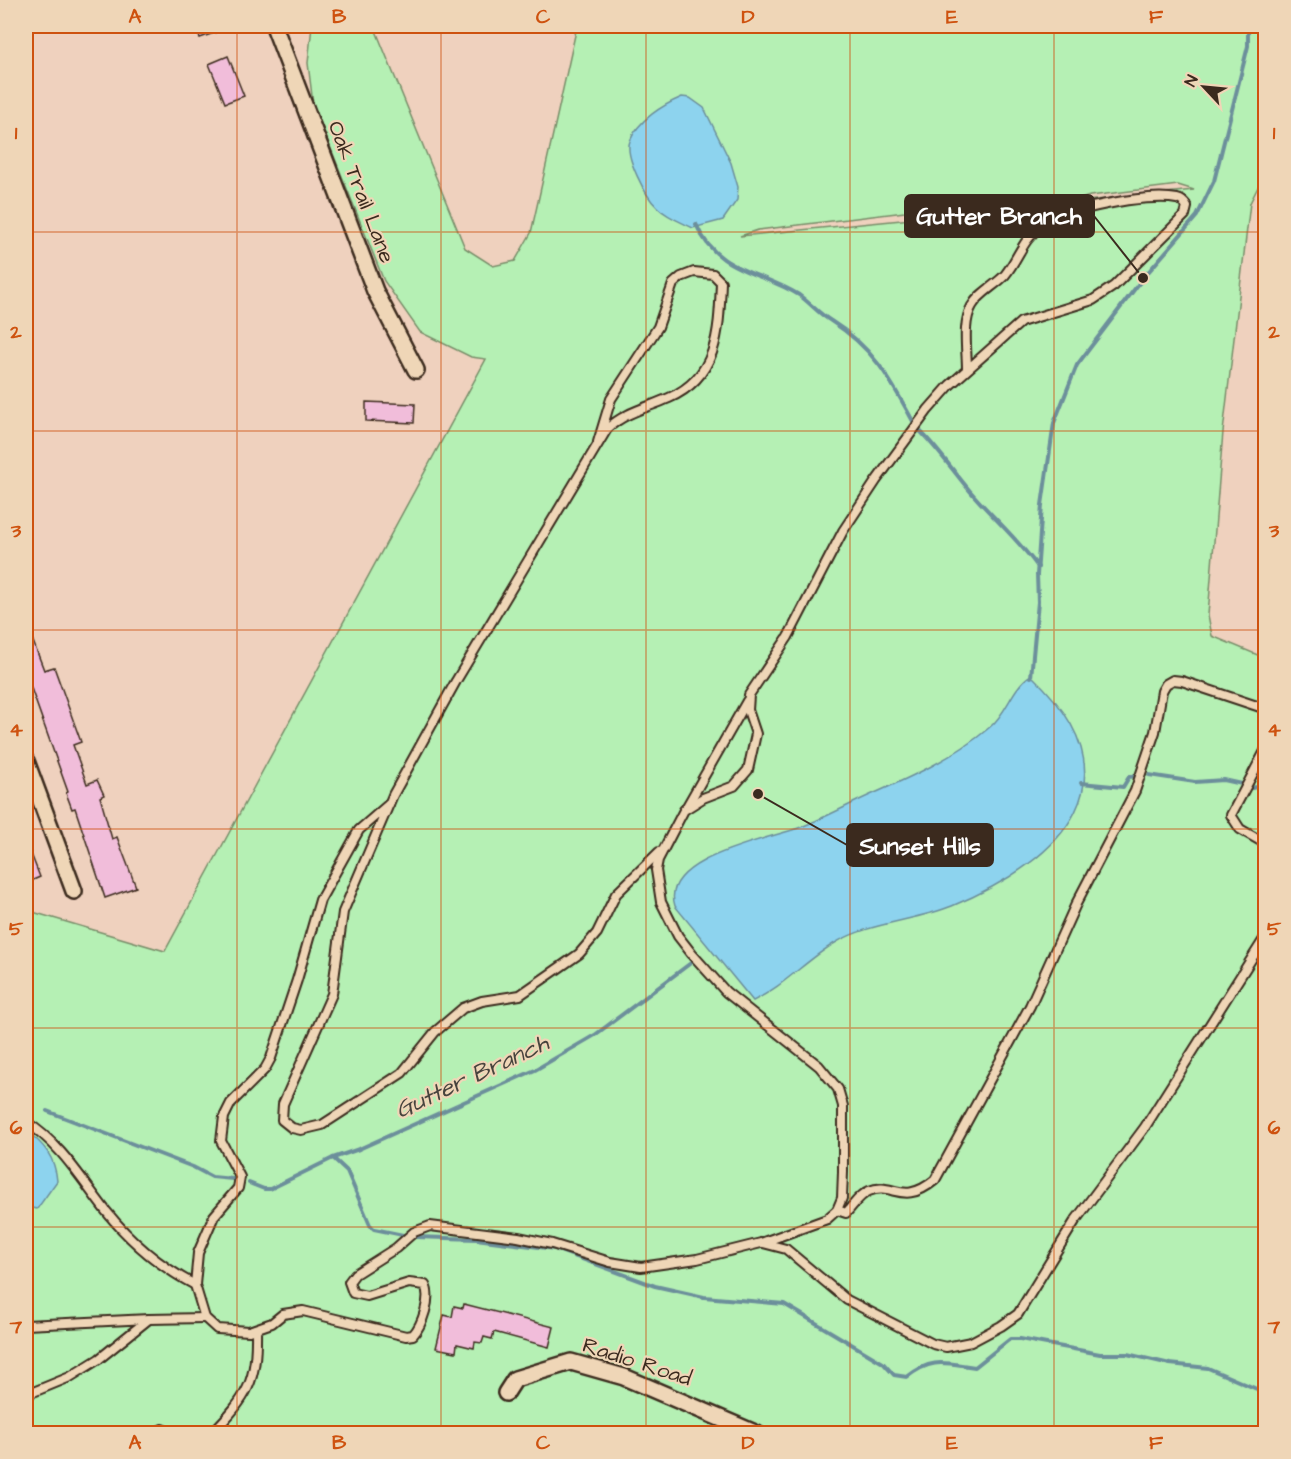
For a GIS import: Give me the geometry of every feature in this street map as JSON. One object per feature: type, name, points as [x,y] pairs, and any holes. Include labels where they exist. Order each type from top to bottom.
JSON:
[{"type":"street","name":"Oak Trail Lane","points":[[274,26],[375,291],[416,370]]},
{"type":"street","points":[[26,761],[74,891]]},
{"type":"street","name":"Radio Road","points":[[506,1393],[515,1379],[571,1362],[624,1377],[757,1434]]},
{"type":"lane","points":[[389,804],[359,831],[320,900],[297,981],[271,1058],[265,1069],[231,1103],[224,1117],[221,1142],[240,1177],[238,1188],[214,1216],[198,1253],[195,1285],[205,1318],[218,1329],[256,1329],[272,1323],[283,1314],[303,1311],[406,1336],[413,1335],[420,1323],[427,1297],[425,1285],[409,1283],[367,1296],[353,1293],[349,1282],[355,1274],[396,1248],[414,1232],[429,1226],[518,1237],[552,1244],[626,1266],[640,1267],[697,1259],[762,1243],[827,1219],[837,1210],[842,1198],[843,1106],[838,1089],[819,1066],[726,992],[678,936],[661,902],[656,870],[662,849],[747,699],[788,637],[834,547],[876,481],[928,410],[967,369],[1029,318],[1093,300],[1114,286],[1160,244],[1185,215],[1187,207],[1183,201],[1151,199],[1082,209],[1050,220],[1037,228],[1005,274],[971,307],[967,324],[967,369]]},
{"type":"lane","points":[[598,442],[611,399],[658,327],[673,284],[681,277],[694,272],[713,273],[721,282],[719,323],[714,350],[705,367],[682,391],[618,419],[598,442],[410,760],[343,912],[332,994],[283,1104],[280,1114],[282,1120],[292,1128],[309,1130],[322,1125],[402,1073],[447,1020],[463,1008],[482,1000],[520,995],[579,954],[597,933],[616,894],[662,849]]},
{"type":"lane","points":[[837,1210],[846,1213],[862,1194],[872,1189],[908,1194],[921,1191],[935,1180],[1030,1006],[1076,904],[1135,792],[1155,732],[1162,691],[1166,684],[1173,680],[1182,681],[1266,709]]},
{"type":"lane","points":[[684,810],[703,798],[734,786],[748,770],[756,734],[747,699]]},
{"type":"lane","points":[[1266,749],[1231,815],[1240,829],[1266,844]]},
{"type":"lane","points":[[762,1243],[786,1249],[847,1300],[933,1344],[946,1347],[971,1342],[1001,1326],[1018,1314],[1075,1221],[1121,1162],[1266,936]]},
{"type":"lane","points":[[26,1122],[55,1145],[128,1235],[176,1275],[195,1285]]},
{"type":"lane","points":[[26,1325],[205,1318]]},
{"type":"lane","points":[[26,1395],[70,1377],[121,1344],[149,1319]]},
{"type":"lane","points":[[211,1434],[241,1402],[249,1388],[255,1370],[256,1329]]},
{"type":"lane","points":[[152,1434],[162,1429],[174,1434]]},
{"type":"green space","points":[[312,26],[374,26],[465,248],[493,266],[515,261],[531,233],[577,26],[1265,26],[1265,186],[1260,183],[1250,203],[1223,432],[1208,615],[1212,636],[1265,658],[1265,1433],[26,1433],[26,910],[165,951],[486,359],[471,357],[420,332],[384,281],[313,104],[308,63]],"holes":[[[1178,185],[1194,190],[1066,203],[1090,196]],[[913,211],[942,216],[740,236],[758,230]]]},
{"type":"water","points":[[682,97],[690,98],[704,108],[731,163],[738,187],[737,200],[723,220],[693,228],[665,214],[652,202],[637,176],[629,148],[634,133],[645,120],[667,104]]},
{"type":"water","points":[[1031,675],[1064,713],[1081,748],[1084,781],[1075,812],[1056,840],[1027,865],[992,887],[952,906],[848,936],[814,957],[775,988],[753,1001],[675,906],[675,889],[684,875],[700,863],[720,853],[810,823],[916,774],[947,757],[990,727],[1019,686]]},
{"type":"water","points":[[26,1131],[48,1152],[56,1172],[57,1181],[37,1209],[26,1207]]},
{"type":"building","points":[[195,26],[231,26],[231,27],[200,38]]},
{"type":"building","points":[[228,56],[244,96],[225,103],[209,64]]},
{"type":"building","points":[[366,402],[415,404],[414,423],[366,421]]},
{"type":"building","points":[[26,623],[44,670],[54,667],[81,742],[73,745],[87,784],[97,780],[104,795],[100,797],[112,839],[117,837],[136,887],[105,898],[75,808],[72,809],[66,793],[68,792],[26,674]]},
{"type":"building","points":[[26,841],[40,877],[26,883]]},
{"type":"building","points":[[464,1304],[554,1327],[549,1347],[494,1332],[492,1339],[484,1337],[482,1343],[475,1342],[474,1348],[457,1344],[456,1352],[436,1348],[444,1315],[452,1317],[454,1306],[463,1308]]},
{"type":"waterway","name":"Gutter Branch","points":[[1031,677],[1038,602],[1037,575],[1042,505],[1054,423],[1077,365],[1143,278],[1197,216],[1214,181],[1248,46],[1248,26]]},
{"type":"waterway","points":[[696,224],[715,252],[727,261],[799,295],[859,342],[889,379],[914,423]]},
{"type":"waterway","points":[[920,431],[1038,567]]},
{"type":"waterway","points":[[1149,775],[1195,782],[1224,780],[1242,784]]},
{"type":"waterway","points":[[1081,783],[1123,787],[1129,777],[1136,776]]},
{"type":"waterway","points":[[1252,788],[1266,785]]},
{"type":"waterway","name":"Gutter Branch","points":[[249,1183],[270,1189],[333,1158],[359,1149],[535,1070],[595,1035],[692,962]]},
{"type":"waterway","name":"Gutter Branch","points":[[47,1111],[193,1167],[212,1177],[233,1179]]},
{"type":"waterway","points":[[333,1158],[347,1171],[370,1225],[374,1229],[403,1235]]},
{"type":"waterway","points":[[416,1237],[476,1239],[555,1249],[655,1286],[704,1297],[784,1304],[883,1363],[894,1375],[907,1377],[924,1366],[939,1363],[975,1367],[1010,1339],[1020,1339],[1100,1354],[1127,1354],[1170,1364],[1208,1368],[1266,1393]]},
{"type":"place","name":"Gutter Branch","points":[[1143,278]]},
{"type":"place","name":"Sunset Hills","points":[[758,794]]}]
